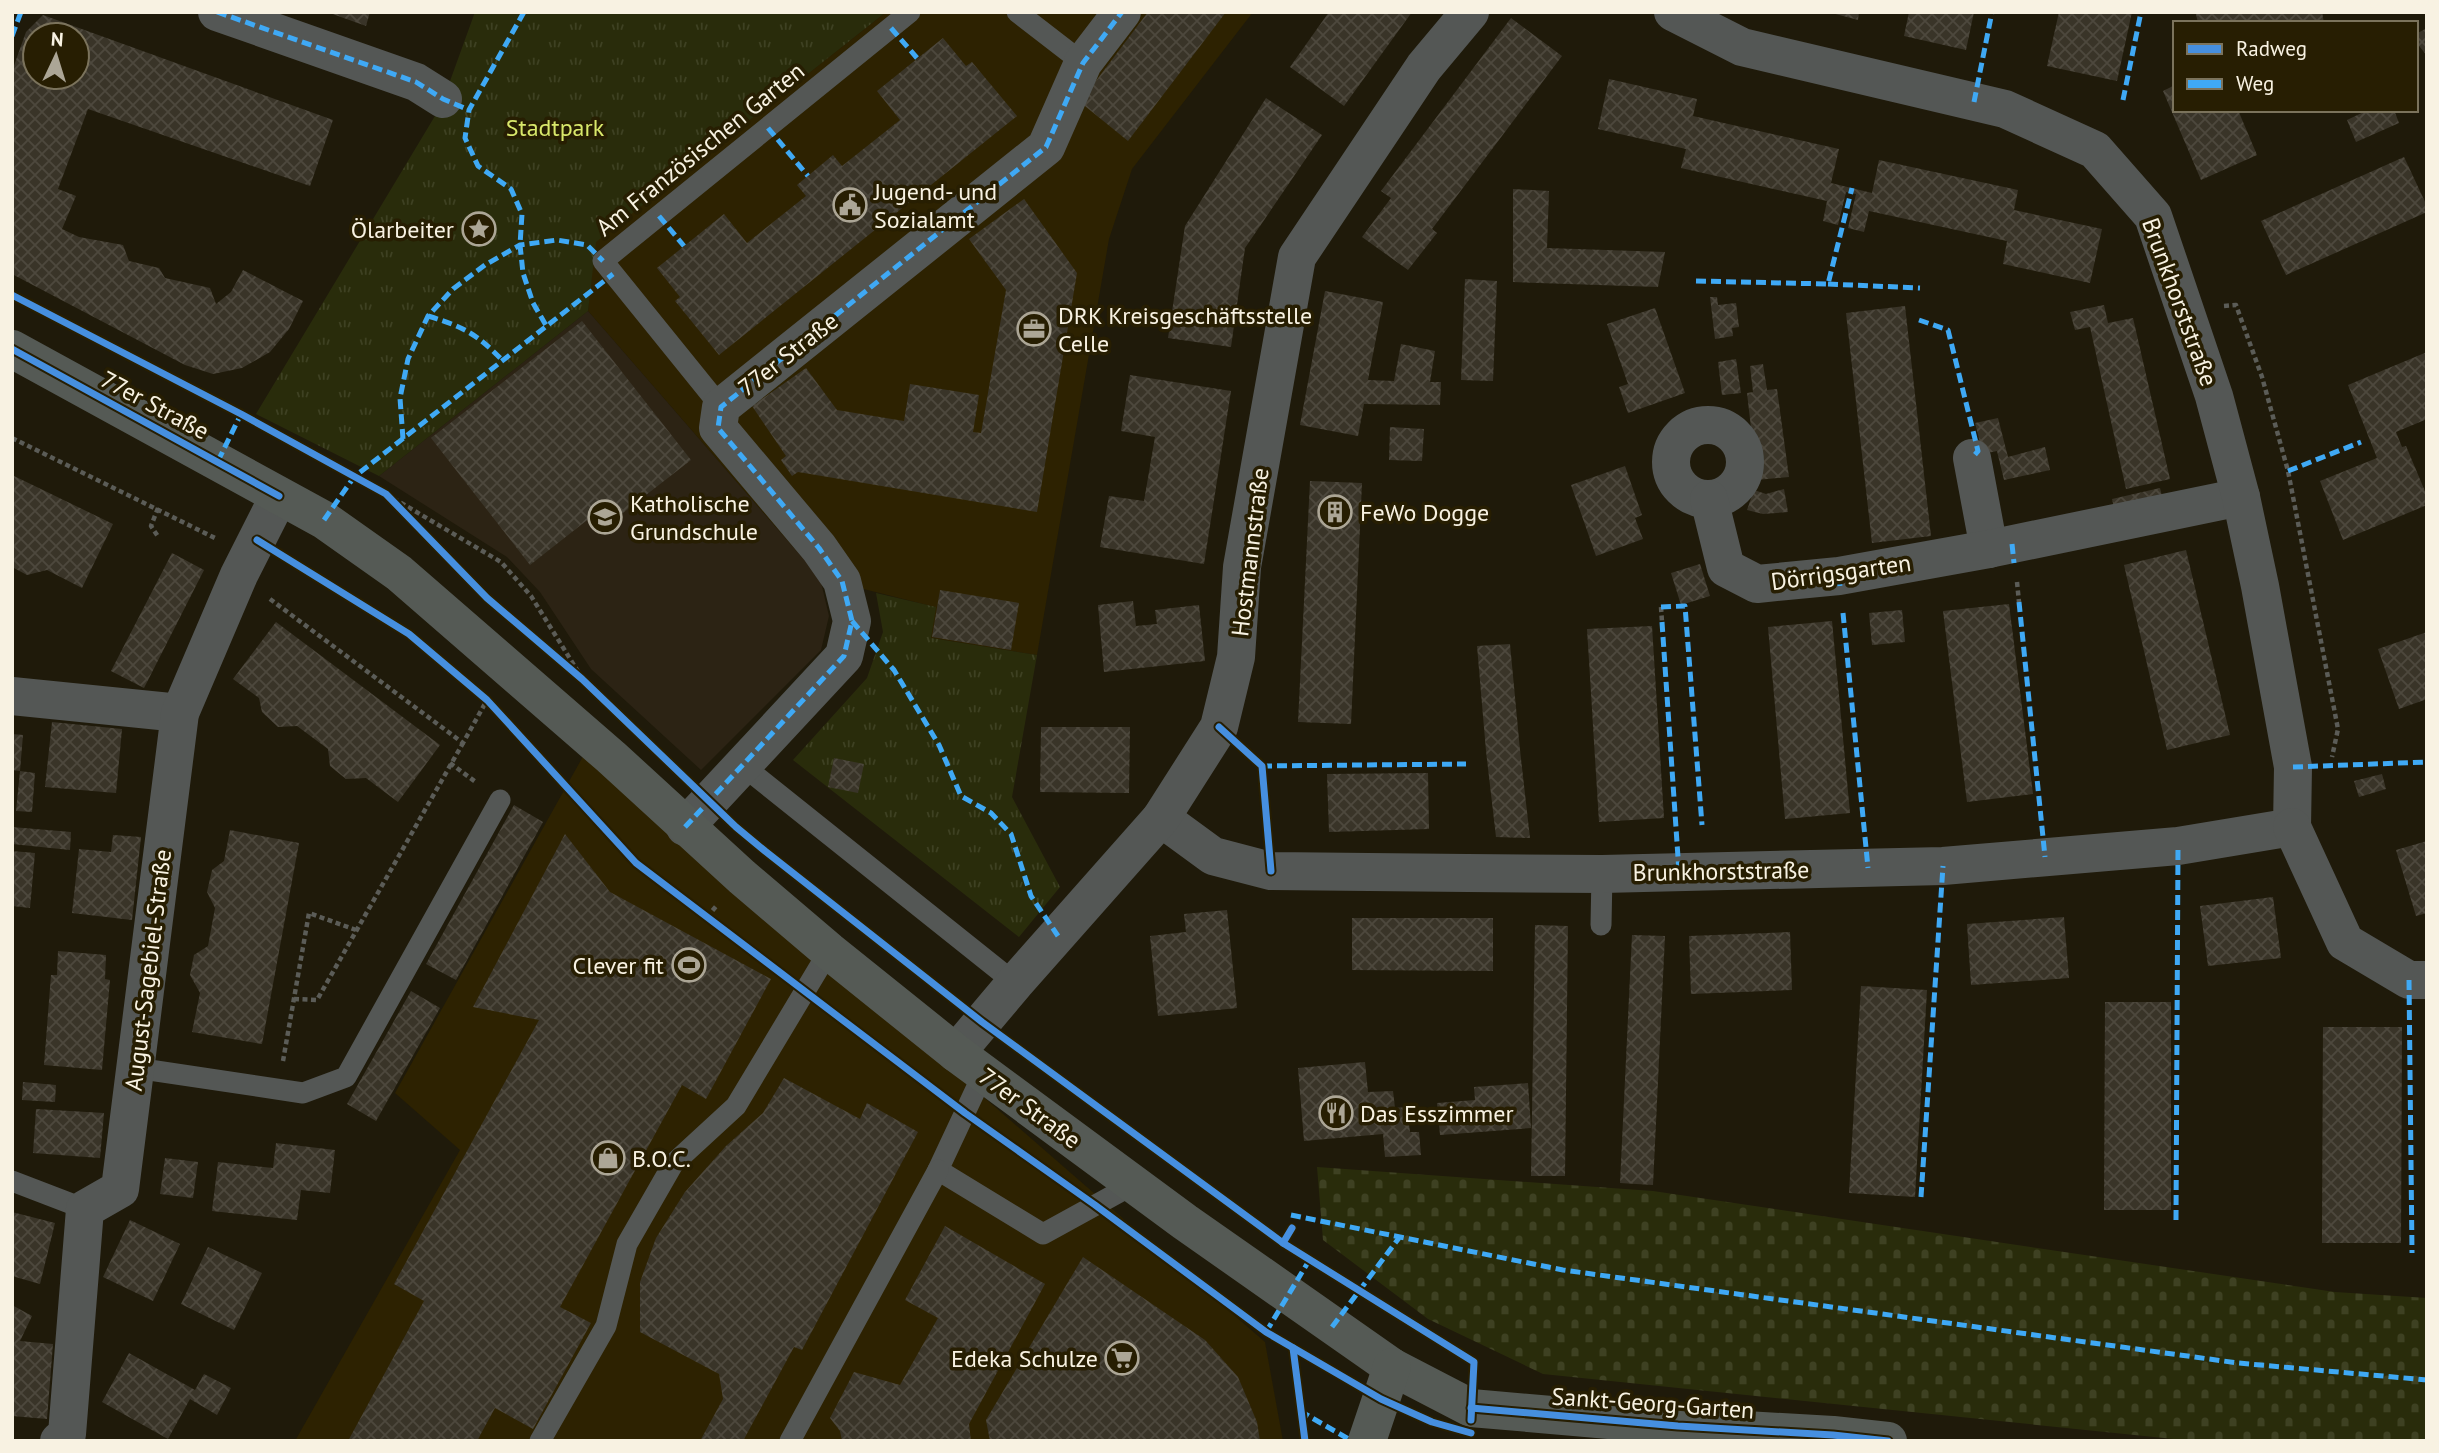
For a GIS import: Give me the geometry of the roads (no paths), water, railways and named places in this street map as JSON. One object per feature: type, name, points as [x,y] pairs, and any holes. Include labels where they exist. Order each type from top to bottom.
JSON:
[{"type":"street","points":[[217,12],[416,82],[443,99]]},
{"type":"street","name":"77er Straße","points":[[685,827],[844,656],[852,621],[842,581],[826,542],[718,428],[721,407],[1046,147],[1083,63],[1122,12]]},
{"type":"street","name":"Hostmannstraße","points":[[970,1063],[1015,983],[1161,818],[1219,727],[1236,657],[1242,567],[1297,257],[1424,67],[1470,12]]},
{"type":"street","name":"Brunkhorststraße","points":[[1673,12],[1742,47],[2005,109],[2095,150],[2153,216],[2214,396],[2241,497],[2293,767],[2292,827],[2345,942],[2409,980],[2427,980]]},
{"type":"street","name":"77er Straße","points":[[12,349],[324,520],[399,573],[829,951],[970,1063],[1134,1184],[1392,1367]]},
{"type":"street","points":[[1972,458],[1989,549]]},
{"type":"street","name":"August-Sagebiel-Straße","points":[[85,1209],[120,1189],[180,713],[244,565],[279,496]]},
{"type":"street","name":"Dörrigsgarten","points":[[1709,499],[1726,568],[1757,584],[1839,576],[1989,549],[2241,497]]},
{"type":"street","points":[[12,696],[180,713]]},
{"type":"street","name":"Brunkhorststraße","points":[[1161,818],[1213,856],[1271,871],[1602,874],[1943,866],[2178,846],[2292,827]]},
{"type":"street","points":[[59,1441],[66,1434],[85,1209]]},
{"type":"street","points":[[1367,1441],[1392,1367]]},
{"type":"street","name":"Sankt-Georg-Garten","points":[[1392,1367],[1471,1408],[1677,1433],[1888,1441]]},
{"type":"lane","name":"Am Französischen Garten","points":[[721,407],[603,261],[910,12]]},
{"type":"lane","points":[[1017,12],[1083,63]]},
{"type":"lane","points":[[742,765],[1015,983]]},
{"type":"lane","points":[[136,1068],[303,1093],[346,1077],[500,800]]},
{"type":"lane","points":[[1601,925],[1602,874]]},
{"type":"lane","points":[[540,1441],[606,1326],[627,1244],[673,1164],[736,1106],[829,951]]},
{"type":"lane","points":[[790,1441],[938,1170],[970,1063]]},
{"type":"lane","points":[[938,1170],[1042,1234],[1134,1184]]},
{"type":"lane","points":[[12,1181],[85,1209]]},
{"type":"place","name":"Jugend- und Sozialamt","points":[[850,205]]},
{"type":"place","name":"Ölarbeiter","points":[[479,229]]},
{"type":"place","name":"DRK Kreisgeschäftsstelle Celle","points":[[1034,329]]},
{"type":"place","name":"FeWo Dogge","points":[[1335,512]]},
{"type":"place","name":"Katholische Grundschule","points":[[605,517]]},
{"type":"place","name":"Clever fit","points":[[689,965]]},
{"type":"place","name":"Das Esszimmer","points":[[1336,1113]]},
{"type":"place","name":"B.O.C.","points":[[608,1158]]},
{"type":"place","name":"Edeka Schulze","points":[[1122,1358]]},
{"type":"park label","name":"Stadtpark","points":[[555,127]]}]
